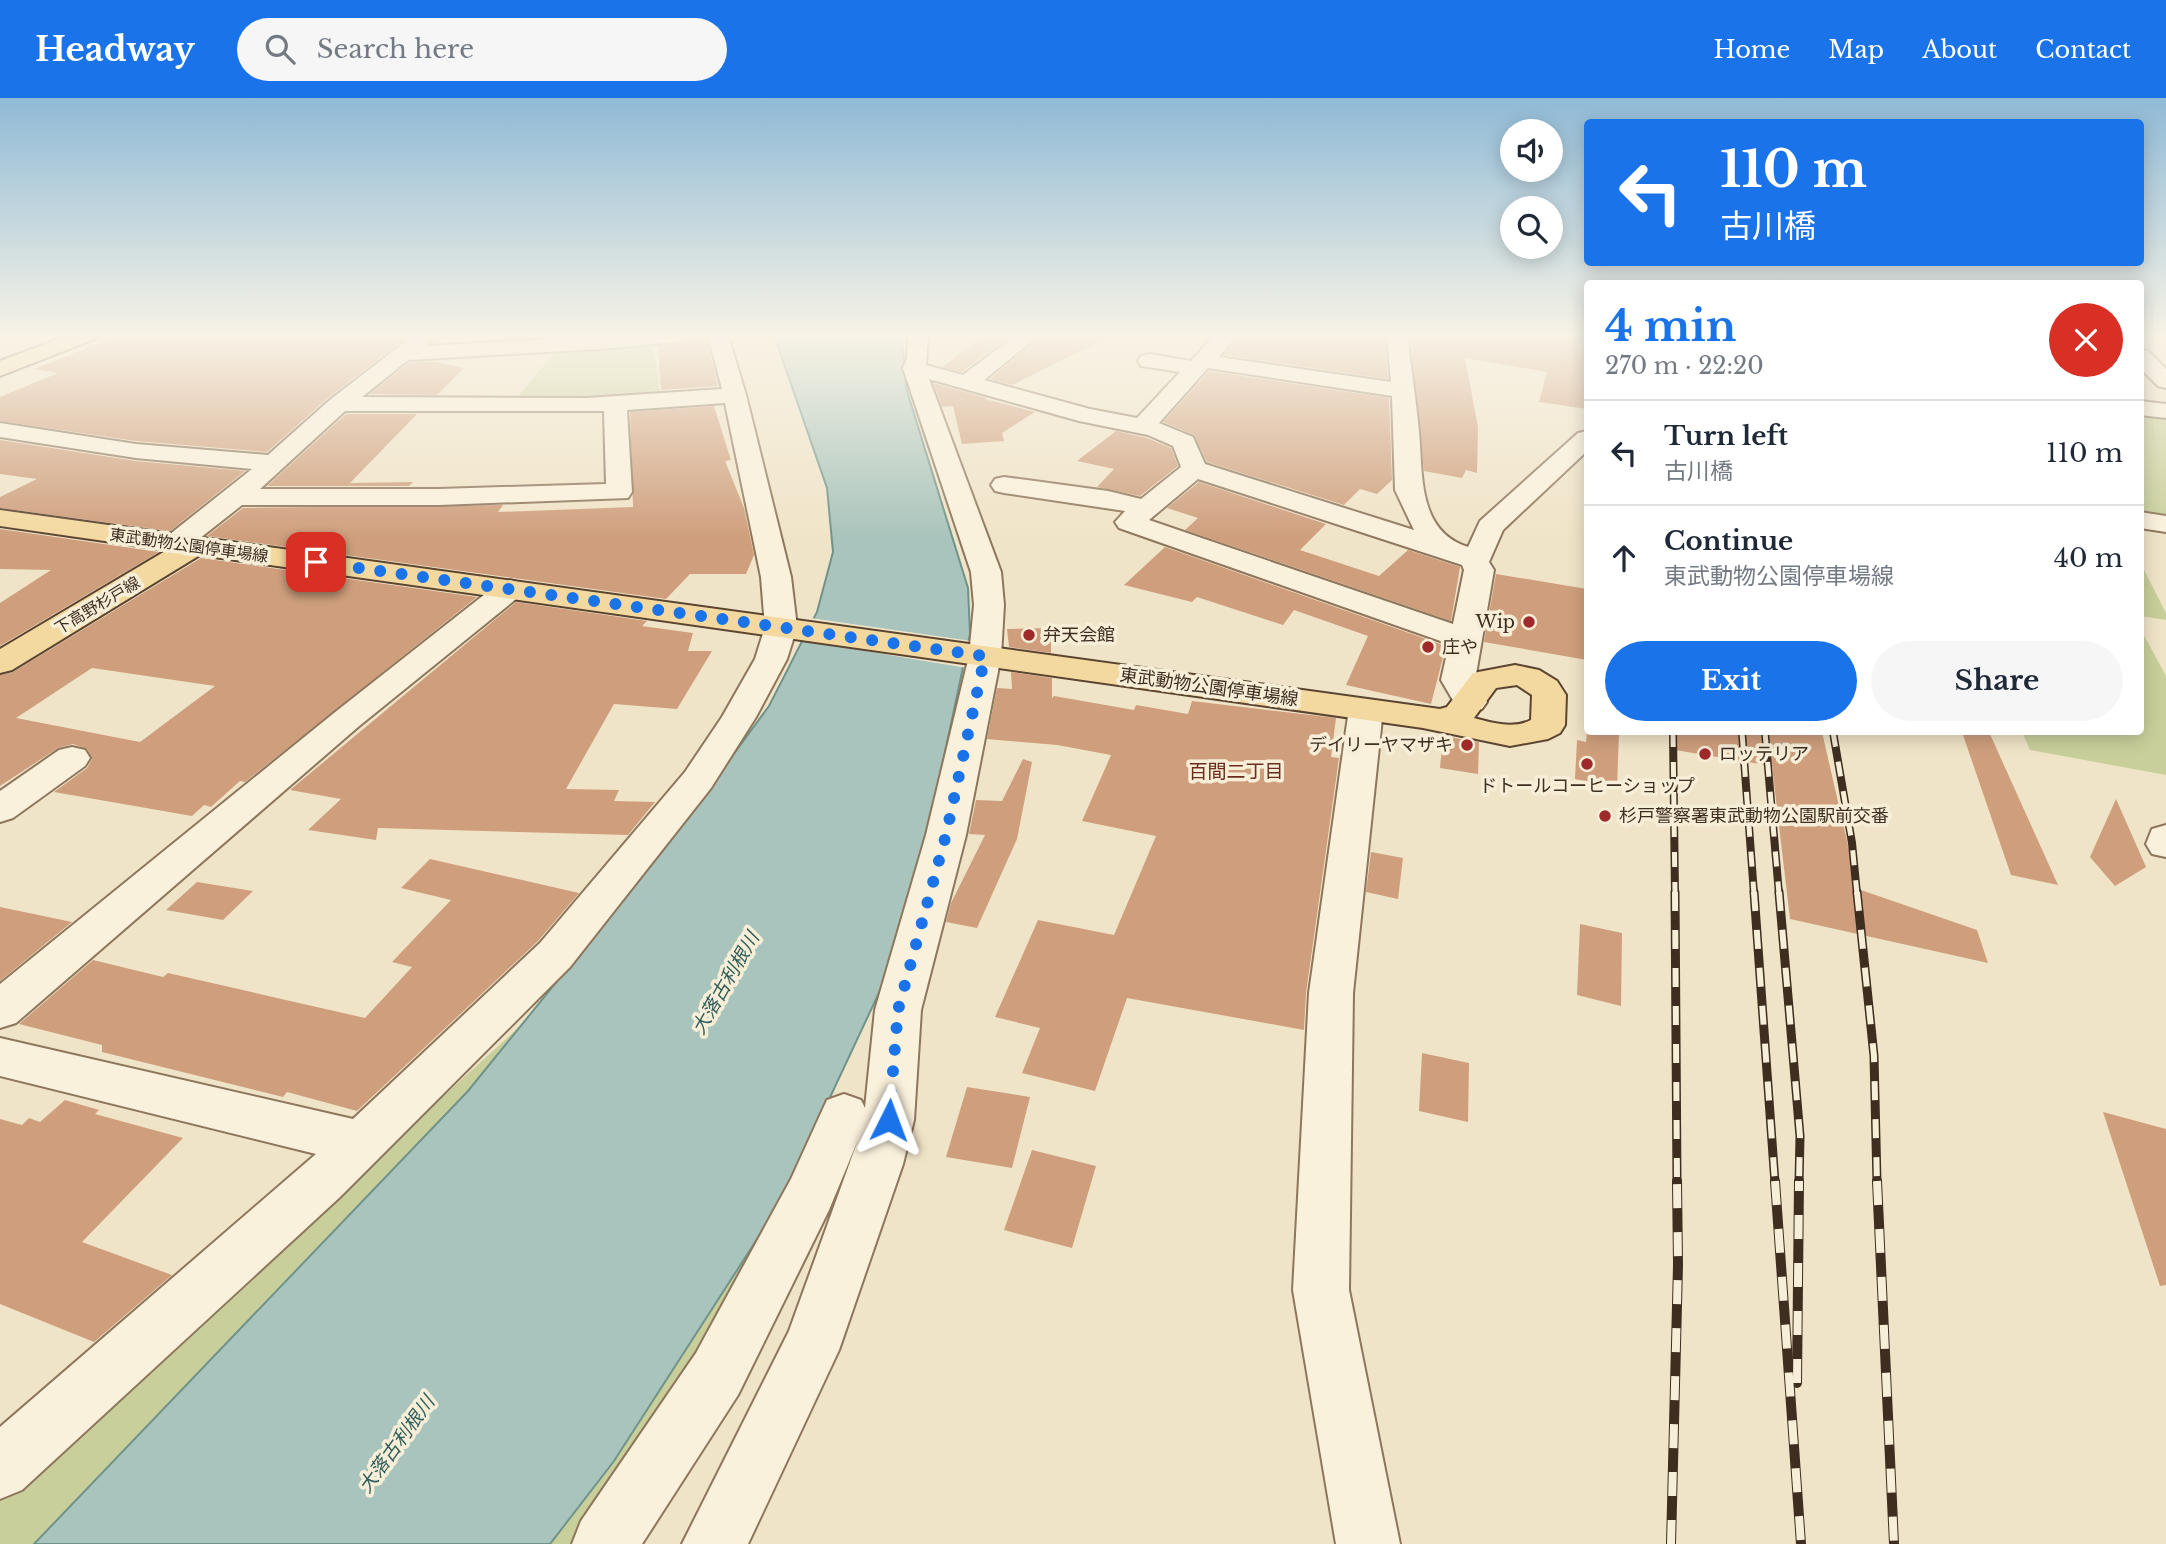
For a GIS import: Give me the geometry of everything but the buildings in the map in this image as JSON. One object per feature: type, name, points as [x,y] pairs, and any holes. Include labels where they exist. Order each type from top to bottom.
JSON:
[{"type":"main road","name":"東武動物公園停車場線","points":[[1,519],[1366,709],[1456,711],[1509,735],[1532,732],[1548,725],[1549,695],[1545,688],[1527,677],[1503,676]]},
{"type":"main road","name":"下高野杉戸線","points":[[0,663],[184,545]]},
{"type":"main road","points":[[1456,711],[1478,685],[1485,680],[1503,676]]},
{"type":"street","points":[[184,545],[339,404],[615,405],[676,402]]},
{"type":"street","points":[[0,1468],[362,1143],[555,956],[698,780],[739,717],[788,628],[737,402]]},
{"type":"street","points":[[714,1544],[810,1350],[877,1164],[889,1120],[898,1010],[946,835],[981,656],[989,605],[986,572],[932,402]]},
{"type":"street","points":[[1040,402],[1087,416],[1142,427],[1184,442],[1194,469]]},
{"type":"street","points":[[1142,427],[1165,402]]},
{"type":"street","points":[[1403,402],[1408,490],[1422,522],[1441,548]]},
{"type":"street","points":[[236,497],[439,497],[619,492],[615,405]]},
{"type":"street","points":[[2144,408],[2166,411]]},
{"type":"street","points":[[0,430],[136,451],[274,463]]},
{"type":"street","points":[[1474,560],[1477,559],[1490,527],[1584,441]]},
{"type":"street","points":[[1194,469],[1474,560],[1479,570],[1458,680],[1456,711]]},
{"type":"street","points":[[1194,469],[1129,522],[1466,643],[1477,660],[1503,676]]},
{"type":"street","points":[[1004,485],[1108,499],[1145,508]]},
{"type":"street","points":[[2144,521],[2166,524]]},
{"type":"street","points":[[0,1010],[346,720],[510,589]]},
{"type":"street","points":[[1366,709],[1331,993],[1321,1290],[1368,1544]]},
{"type":"street","points":[[0,809],[72,758]]},
{"type":"street","points":[[2166,838],[2166,844]]},
{"type":"street","points":[[0,1057],[362,1143]]},
{"type":"street","points":[[604,1544],[717,1374],[811,1193],[844,1115]]},
{"type":"green space","points":[[2144,412],[2166,415],[2166,517],[2144,514]]},
{"type":"green space","points":[[2144,570],[2166,613],[2166,620],[2144,617]]},
{"type":"green space","points":[[2144,635],[2166,676],[2166,775],[2030,750],[2023,735],[2144,735]]},
{"type":"green space","points":[[520,1026],[468,1091],[34,1544],[0,1544],[0,1501]]},
{"type":"green space","points":[[781,1202],[642,1459],[580,1544],[550,1544],[614,1461]]},
{"type":"water","name":"大落古利根川","points":[[797,402],[911,402],[968,588],[970,634],[907,933],[781,1202],[614,1461],[550,1544],[34,1544],[468,1091],[661,853],[769,706],[817,612],[833,552],[827,488]]},
{"type":"pier","points":[[810,618],[972,641],[967,668],[799,640]]},
{"type":"railway","points":[[1673,735],[1675,894]]},
{"type":"railway","points":[[1742,735],[1754,894]]},
{"type":"railway","points":[[1765,735],[1779,894]]},
{"type":"railway","points":[[1834,735],[1852,843],[1857,894]]},
{"type":"railway","points":[[1675,892],[1677,1183]]},
{"type":"railway","points":[[1754,892],[1775,1183]]},
{"type":"railway","points":[[1779,892],[1800,1136],[1799,1183]]},
{"type":"railway","points":[[1857,892],[1874,1056],[1877,1183]]},
{"type":"railway","points":[[1671,1544],[1678,1265],[1677,1181]]},
{"type":"railway","points":[[1775,1181],[1801,1544]]},
{"type":"railway","points":[[1797,1383],[1799,1181]]},
{"type":"railway","points":[[1877,1181],[1894,1544]]},
{"type":"place","name":"Wip","points":[[1529,622]]},
{"type":"place","name":"弁天会館","points":[[1029,635]]},
{"type":"place","name":"庄や","points":[[1428,647]]},
{"type":"place","name":"デイリーヤマザキ","points":[[1467,745]]},
{"type":"place","name":"ロッテリア","points":[[1705,754]]},
{"type":"place","name":"ドトールコーヒーショップ","points":[[1587,764]]},
{"type":"place","name":"杉戸警察署東武動物公園駅前交番","points":[[1605,816]]},
{"type":"district","name":"百間二丁目","points":[[1236,771]]},
{"type":"route","points":[[316,562],[985,656],[946,835],[898,1010],[892,1055],[889,1120]]}]
